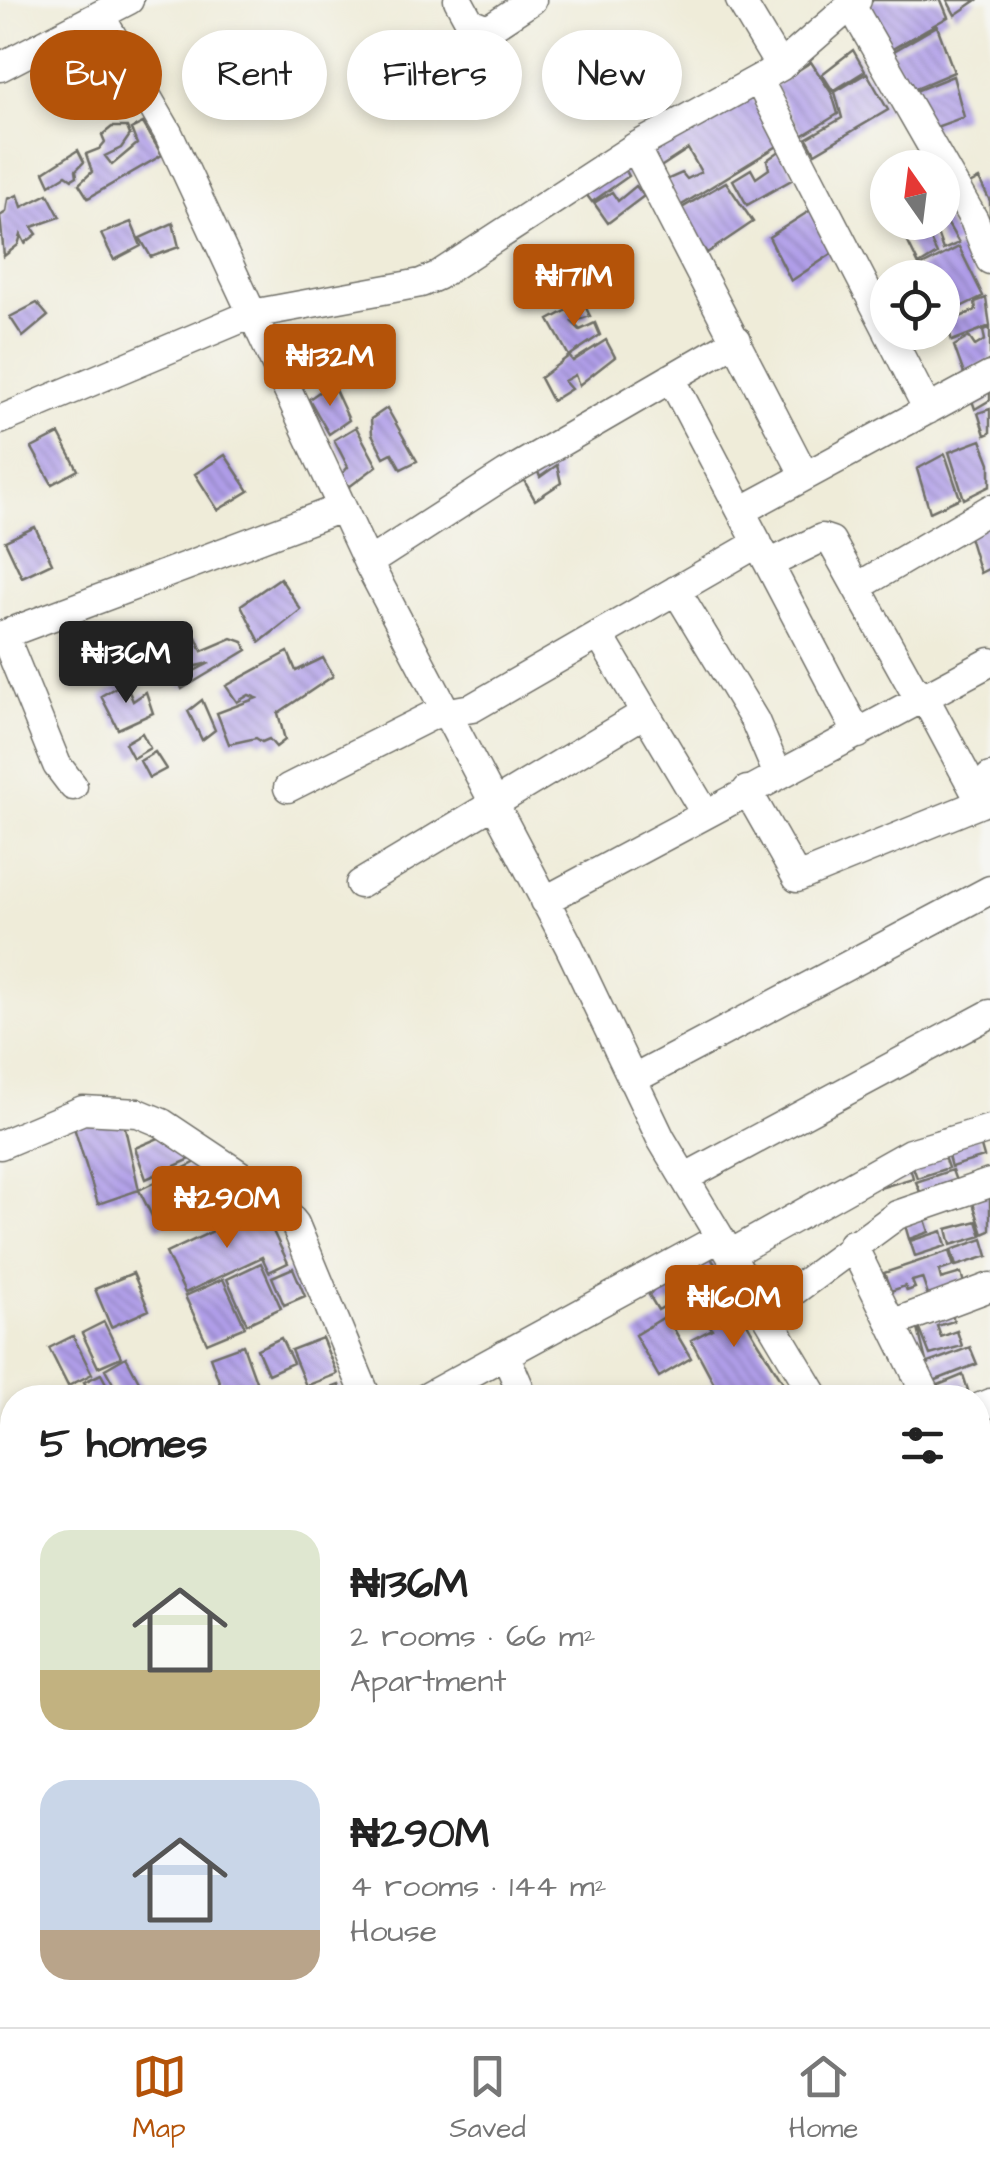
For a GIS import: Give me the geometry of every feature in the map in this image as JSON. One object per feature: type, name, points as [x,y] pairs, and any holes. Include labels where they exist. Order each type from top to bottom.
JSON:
[{"type":"street","points":[[1,64],[129,0]]},
{"type":"street","points":[[458,0],[470,22],[488,29],[532,0]]},
{"type":"street","points":[[740,0],[870,293]]},
{"type":"street","points":[[0,420],[252,314],[421,283],[635,148],[770,74],[854,3],[974,220],[990,260]]},
{"type":"street","points":[[100,15],[168,133],[341,508],[632,1080],[684,1178],[808,1385]]},
{"type":"street","points":[[635,148],[805,476]]},
{"type":"street","points":[[368,563],[506,474],[736,340]]},
{"type":"street","points":[[897,350],[928,410]]},
{"type":"street","points":[[741,511],[990,376]]},
{"type":"street","points":[[671,378],[858,734]]},
{"type":"street","points":[[73,786],[56,766],[2,636],[341,508]]},
{"type":"street","points":[[860,586],[990,510]]},
{"type":"street","points":[[288,788],[421,720],[472,708],[676,590],[764,554],[826,538],[860,586],[911,685],[926,700],[985,790],[797,878],[748,790]]},
{"type":"street","points":[[676,590],[755,721],[778,775]]},
{"type":"street","points":[[599,635],[705,814]]},
{"type":"street","points":[[544,901],[748,790],[926,700],[990,662]]},
{"type":"street","points":[[360,884],[645,713]]},
{"type":"street","points":[[632,1080],[990,890]]},
{"type":"street","points":[[684,1178],[990,1014]]},
{"type":"street","points":[[0,1146],[82,1110],[138,1113],[162,1123],[273,1197],[295,1224],[362,1385]]},
{"type":"street","points":[[448,1385],[910,1153],[990,1129]]},
{"type":"street","points":[[764,1312],[852,1244],[897,1215],[990,1183]]},
{"type":"street","points":[[852,1244],[922,1385]]},
{"type":"street","points":[[891,1324],[990,1287]]},
{"type":"street","points":[[504,1354],[518,1385]]},
{"type":"building","points":[[873,0],[941,0],[948,17],[887,52],[865,9]]},
{"type":"building","points":[[947,0],[977,0],[955,15]]},
{"type":"building","points":[[937,26],[954,72],[909,91],[889,54]]},
{"type":"building","points":[[853,50],[865,71],[833,91],[822,74]]},
{"type":"building","points":[[811,62],[832,94],[838,114],[802,136],[774,86]]},
{"type":"building","points":[[867,73],[888,110],[815,153],[807,138],[842,118],[835,92]]},
{"type":"building","points":[[953,76],[964,117],[928,130],[913,92]]},
{"type":"building","points":[[751,95],[779,145],[680,206],[666,180],[682,173],[687,179],[701,172],[688,149],[659,168],[648,145]]},
{"type":"building","points":[[143,123],[162,155],[88,198],[79,184],[92,172],[86,154],[99,149],[105,142],[102,135],[112,127],[127,127],[130,135],[121,148],[105,156],[112,165],[137,144],[131,129]]},
{"type":"building","points":[[78,150],[84,162],[76,170],[77,176],[72,179],[66,175],[50,185],[44,172]]},
{"type":"building","points":[[781,150],[795,178],[747,205],[733,180],[751,169],[756,178],[769,169],[767,160]]},
{"type":"building","points":[[623,166],[629,176],[592,202],[583,190]]},
{"type":"building","points":[[979,179],[990,201],[990,223],[964,187]]},
{"type":"building","points":[[726,182],[753,222],[707,253],[677,211]]},
{"type":"building","points":[[636,186],[644,196],[608,223],[594,203],[612,192],[618,201]]},
{"type":"building","points":[[48,194],[60,217],[32,227],[37,234],[25,243],[21,235],[18,245],[4,256],[0,216],[6,212],[8,199],[18,195],[22,207]]},
{"type":"building","points":[[814,208],[836,251],[791,281],[769,237]]},
{"type":"building","points":[[131,222],[141,246],[114,260],[101,234]]},
{"type":"building","points":[[173,223],[179,247],[151,257],[140,238]]},
{"type":"building","points":[[907,240],[930,240],[937,254],[917,260]]},
{"type":"building","points":[[939,240],[959,243],[943,250]]},
{"type":"building","points":[[959,247],[983,296],[960,307],[960,260],[934,260]]},
{"type":"building","points":[[986,298],[990,326],[960,338],[960,317],[976,310],[975,302]]},
{"type":"building","points":[[583,302],[590,316],[572,322],[580,330],[595,323],[600,335],[569,356],[549,320]]},
{"type":"building","points":[[37,303],[48,316],[23,337],[10,317]]},
{"type":"building","points":[[990,327],[990,360],[964,374],[955,350],[960,350],[960,342],[969,337],[975,346],[985,340],[983,331]]},
{"type":"building","points":[[606,340],[615,357],[579,385],[575,375],[564,381],[571,389],[552,401],[540,378],[569,356],[573,361]]},
{"type":"building","points":[[990,380],[990,400],[975,409],[969,392]]},
{"type":"building","points":[[332,383],[349,420],[329,434],[309,399]]},
{"type":"building","points":[[387,408],[417,461],[401,469],[392,453],[384,457],[372,434],[371,419]]},
{"type":"building","points":[[990,409],[990,433],[985,435],[978,413]]},
{"type":"building","points":[[356,427],[377,466],[349,487],[341,475],[348,467],[334,440]]},
{"type":"building","points":[[59,434],[78,470],[52,484],[32,448]]},
{"type":"building","points":[[981,440],[990,463],[990,486],[964,499],[949,452]]},
{"type":"building","points":[[945,454],[960,498],[930,512],[917,469]]},
{"type":"building","points":[[225,455],[249,491],[218,510],[195,474]]},
{"type":"building","points":[[557,465],[561,483],[535,500],[521,475],[536,467],[540,477]]},
{"type":"building","points":[[990,515],[990,568],[980,573],[966,527]]},
{"type":"building","points":[[35,527],[52,563],[22,577],[5,541]]},
{"type":"building","points":[[280,578],[301,610],[260,642],[241,605]]},
{"type":"building","points":[[196,637],[202,651],[232,638],[243,642],[247,650],[182,689],[178,679],[210,663],[192,667],[188,660],[172,673],[164,658]]},
{"type":"building","points":[[288,652],[296,671],[323,658],[333,676],[278,713],[285,740],[276,747],[269,739],[262,742],[256,738],[229,744],[217,713],[257,698],[249,695],[237,702],[226,686]]},
{"type":"building","points":[[125,682],[133,701],[146,692],[153,713],[118,729],[101,696]]},
{"type":"building","points":[[202,700],[215,730],[202,740],[188,711]]},
{"type":"building","points":[[142,733],[150,748],[133,758],[125,743]]},
{"type":"building","points":[[155,752],[166,769],[149,778],[140,761]]},
{"type":"building","points":[[123,1119],[139,1190],[98,1204],[72,1121]]},
{"type":"building","points":[[175,1131],[195,1157],[146,1179],[135,1148]]},
{"type":"building","points":[[978,1136],[984,1157],[951,1167],[945,1145]]},
{"type":"building","points":[[942,1151],[948,1168],[917,1178],[911,1161]]},
{"type":"building","points":[[207,1157],[226,1195],[158,1228],[139,1190]]},
{"type":"building","points":[[909,1163],[913,1178],[880,1188],[875,1173]]},
{"type":"building","points":[[952,1170],[956,1181],[920,1192],[916,1182]]},
{"type":"building","points":[[990,1193],[990,1231],[983,1234],[972,1200]]},
{"type":"building","points":[[262,1208],[288,1263],[269,1272],[262,1257],[185,1293],[166,1253]]},
{"type":"building","points":[[925,1219],[929,1232],[909,1239],[905,1225]]},
{"type":"building","points":[[977,1221],[982,1236],[951,1245],[947,1229]]},
{"type":"building","points":[[942,1231],[946,1246],[915,1256],[910,1241]]},
{"type":"building","points":[[983,1239],[988,1256],[956,1266],[951,1250]]},
{"type":"building","points":[[949,1251],[954,1266],[939,1271],[941,1279],[961,1273],[965,1287],[929,1298],[922,1278],[912,1281],[915,1288],[907,1291],[905,1286],[891,1291],[884,1273]]},
{"type":"building","points":[[711,1258],[721,1274],[689,1292],[679,1276]]},
{"type":"building","points":[[261,1263],[281,1308],[247,1324],[227,1279]]},
{"type":"building","points":[[293,1268],[305,1296],[284,1305],[272,1277]]},
{"type":"building","points":[[671,1268],[686,1294],[658,1310],[649,1295]]},
{"type":"building","points":[[133,1273],[149,1310],[111,1327],[95,1289]]},
{"type":"building","points":[[223,1279],[245,1327],[207,1343],[185,1296]]},
{"type":"building","points":[[722,1279],[785,1385],[715,1385],[691,1340],[712,1329],[692,1296]]},
{"type":"building","points":[[952,1314],[954,1321],[937,1326],[941,1337],[957,1331],[962,1346],[930,1355],[919,1327]]},
{"type":"building","points":[[666,1316],[691,1358],[659,1377],[635,1335]]},
{"type":"building","points":[[104,1322],[121,1357],[98,1367],[82,1333]]},
{"type":"building","points":[[918,1329],[926,1361],[916,1365],[904,1335]]},
{"type":"building","points":[[73,1336],[92,1374],[68,1385],[49,1348]]},
{"type":"building","points":[[281,1338],[293,1363],[268,1374],[257,1349]]},
{"type":"building","points":[[322,1338],[337,1374],[306,1385],[291,1350]]},
{"type":"building","points":[[243,1345],[257,1385],[220,1385],[210,1357]]},
{"type":"building","points":[[970,1347],[977,1364],[926,1384],[920,1366]]},
{"type":"building","points":[[126,1357],[141,1385],[114,1385],[105,1369]]},
{"type":"building","points":[[101,1374],[107,1385],[86,1385],[84,1382]]},
{"type":"building","points":[[963,1375],[966,1385],[938,1385]]}]
